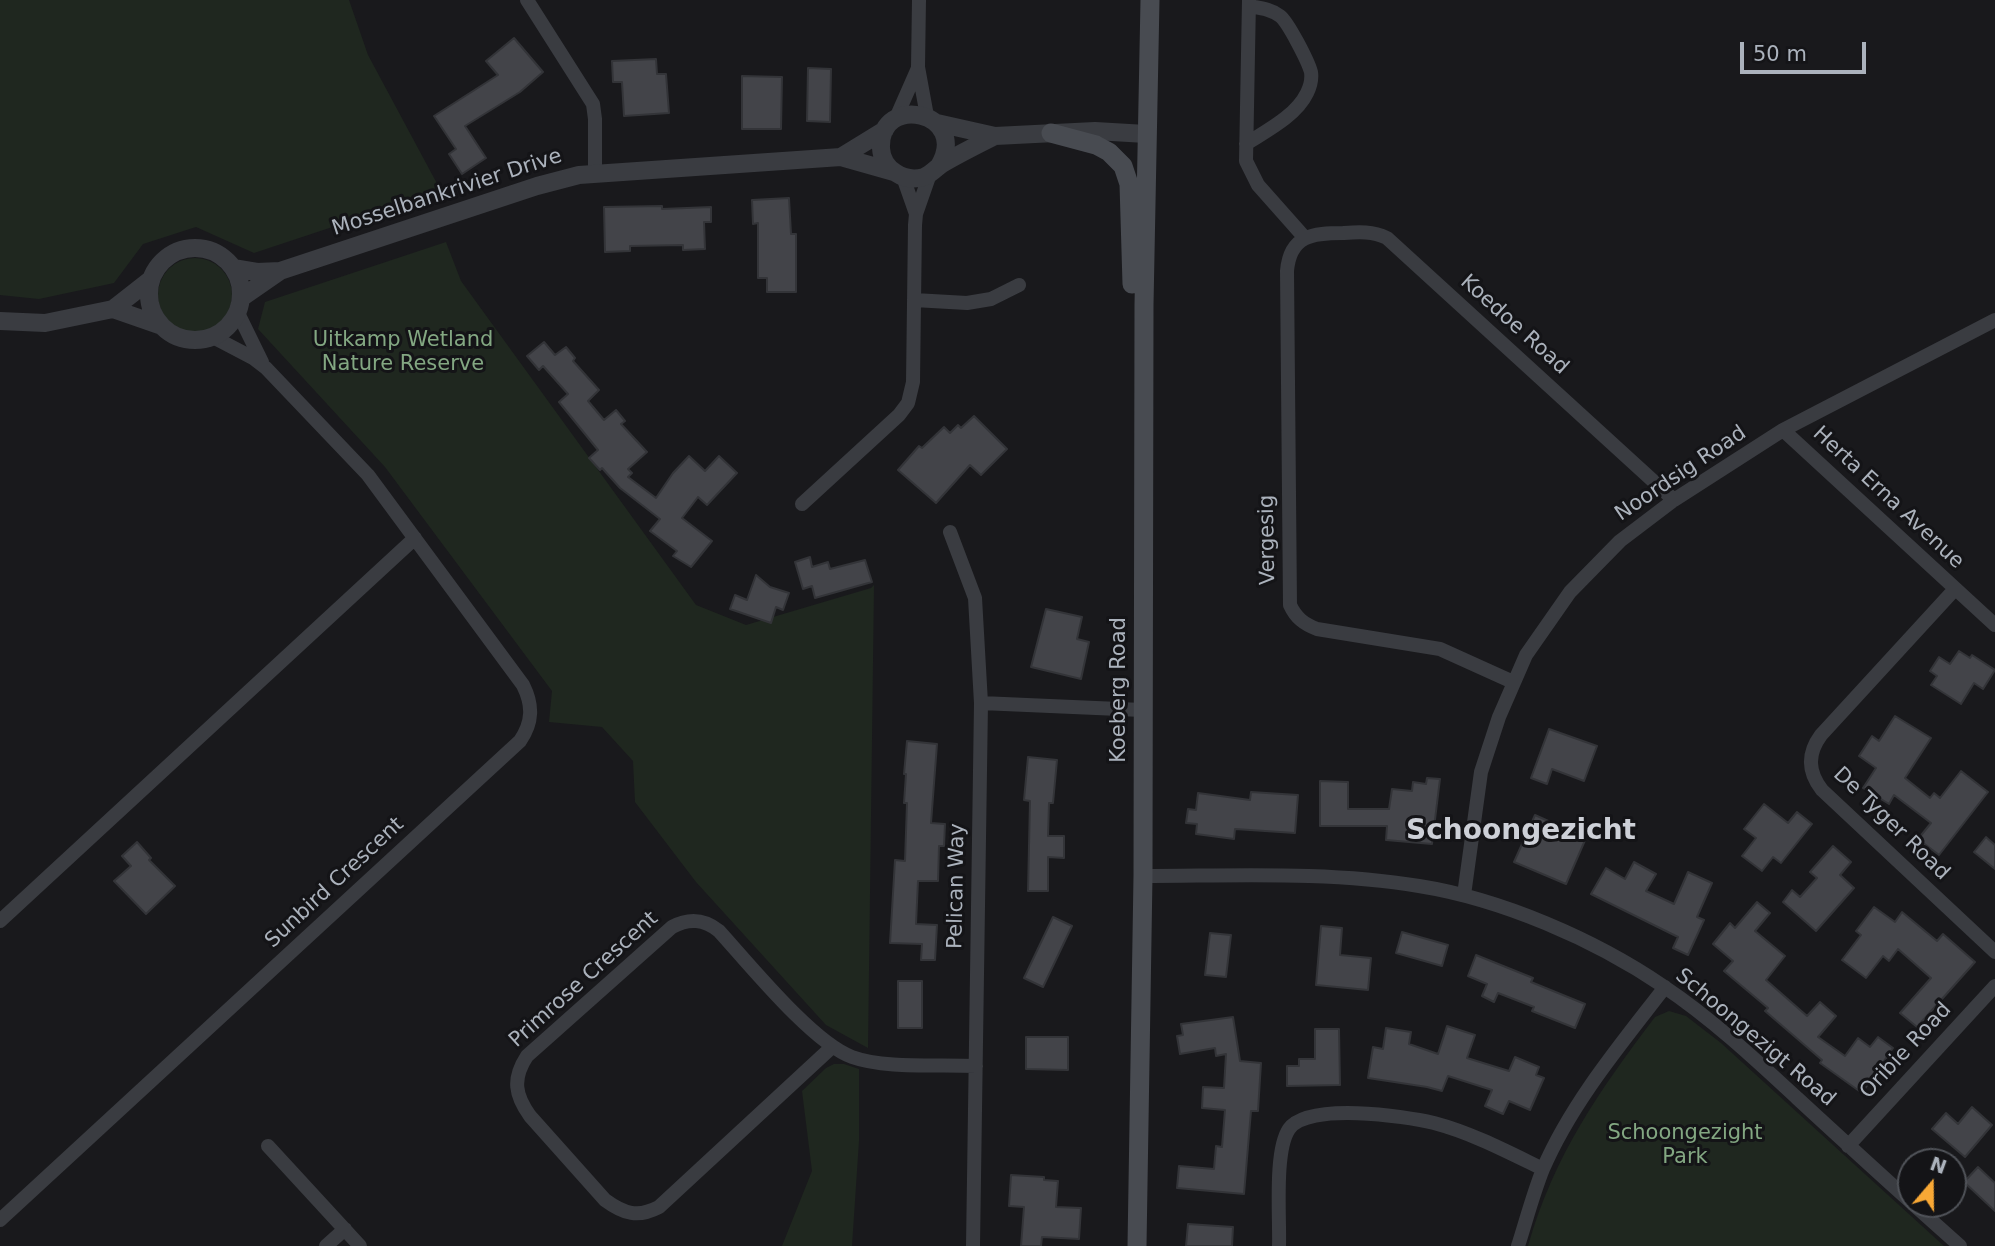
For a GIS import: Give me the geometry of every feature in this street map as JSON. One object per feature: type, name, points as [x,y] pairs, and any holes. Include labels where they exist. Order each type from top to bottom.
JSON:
[{"type":"main road","name":"Koeberg Road","points":[[1137,1246],[1143,876],[1144,305],[1150,0]]},
{"type":"main road","points":[[1051,133],[1096,145],[1109,152],[1123,166],[1129,184],[1133,295],[1144,305]]},
{"type":"street","points":[[527,0],[593,104],[595,173]]},
{"type":"street","points":[[802,505],[899,415],[908,403],[913,382],[916,214],[946,152],[944,136],[932,120],[918,67],[919,0]]},
{"type":"street","points":[[1245,144],[1289,114],[1306,96],[1311,80],[1308,66],[1284,20],[1272,11],[1249,3],[1245,144],[1246,161],[1252,178],[1305,237]]},
{"type":"street","points":[[916,214],[898,174],[881,153],[882,138],[918,67]]},
{"type":"street","name":"Mosselbankrivier Drive","points":[[841,157],[890,124],[914,113],[995,136],[1095,131],[1146,134]]},
{"type":"street","name":"Mosselbankrivier Drive","points":[[0,321],[44,323],[113,309],[150,279],[160,262],[178,250],[198,248],[218,254],[233,268],[257,272],[280,271],[537,186],[595,173],[841,157],[917,178],[995,136]]},
{"type":"street","name":"Koedoe Road","points":[[1305,237],[1321,233],[1368,232],[1380,234],[1393,243],[1674,500]]},
{"type":"street","name":"Vergesig","points":[[1305,237],[1292,251],[1287,271],[1290,605],[1294,614],[1303,623],[1317,629],[1440,649],[1513,682]]},
{"type":"street","points":[[233,268],[240,282],[239,306]]},
{"type":"street","name":"Mosselbankrivier Drive","points":[[213,337],[229,326],[239,306],[280,271]]},
{"type":"street","points":[[150,279],[149,303],[159,325]]},
{"type":"street","points":[[914,300],[967,303],[991,299],[1019,285]]},
{"type":"street","name":"Sunbird Crescent","points":[[239,306],[266,368]]},
{"type":"street","points":[[113,309],[159,325],[175,337],[194,341],[213,337]]},
{"type":"street","name":"Noordsig Road","points":[[1464,895],[1481,772],[1513,682],[1526,655],[1570,592],[1620,541],[1674,500],[1783,430],[1995,320]]},
{"type":"street","name":"Sunbird Crescent","points":[[0,1220],[520,741],[531,715],[523,685],[368,475],[266,368],[213,337]]},
{"type":"street","name":"Herta Erna Avenue","points":[[1783,430],[1995,625]]},
{"type":"street","name":"Pelican Way","points":[[950,532],[975,598],[981,703],[973,1246]]},
{"type":"street","points":[[0,921],[415,538]]},
{"type":"street","name":"De Tyger Road","points":[[1955,589],[1821,735],[1811,752],[1810,765],[1812,775],[1822,790],[1995,952]]},
{"type":"street","points":[[981,703],[1142,710]]},
{"type":"street","name":"Schoongezigt Road","points":[[1143,876],[1292,876],[1418,886],[1464,895],[1519,914],[1627,963],[1665,987],[1739,1046],[1897,1190]]},
{"type":"street","name":"Primrose Crescent","points":[[832,1047],[659,1207],[646,1214],[625,1212],[605,1200],[530,1116],[520,1102],[517,1085],[520,1067],[527,1056],[672,927],[686,921],[703,922],[719,931],[792,1010],[832,1047],[851,1057],[872,1062],[976,1066]]},
{"type":"street","name":"Oribie Road","points":[[1848,1146],[1995,986]]},
{"type":"street","points":[[1518,1246],[1543,1170],[1590,1087],[1665,987]]},
{"type":"street","points":[[1279,1246],[1280,1155],[1288,1130],[1306,1117],[1322,1113],[1346,1114],[1395,1117],[1434,1124],[1483,1140],[1543,1170]]},
{"type":"street","points":[[268,1146],[360,1246]]},
{"type":"street","name":"Schoongezigt Road","points":[[1929,1218],[1960,1246]]},
{"type":"street","points":[[326,1246],[345,1229]]},
{"type":"green space","points":[[0,0],[349,0],[368,55],[441,191],[254,253],[196,227],[143,244],[114,283],[39,299],[0,295]]},
{"type":"green space","name":"Uitkamp Wetland Nature Reserve","points":[[446,242],[461,281],[696,605],[746,625],[874,585],[868,1048],[826,1025],[696,882],[635,802],[633,761],[602,727],[549,722],[552,691],[385,467],[258,329],[265,302]]},
{"type":"green space","points":[[195,258],[216,264],[226,274],[232,295],[226,316],[216,326],[195,332],[174,326],[164,316],[158,295],[164,274],[174,264]]},
{"type":"green space","name":"Schoongezight Park","points":[[1669,1011],[1686,1016],[1721,1043],[1897,1203],[1897,1218],[1913,1218],[1944,1246],[1528,1246],[1551,1182],[1580,1125],[1655,1017]]},
{"type":"green space","points":[[834,1064],[859,1069],[859,1141],[852,1246],[782,1246],[812,1171],[802,1091],[826,1068]]},
{"type":"building","points":[[514,38],[543,72],[520,92],[465,126],[486,158],[462,174],[449,154],[456,149],[434,116],[498,75],[486,61]]},
{"type":"building","points":[[656,59],[657,74],[666,74],[669,113],[624,116],[622,82],[613,82],[612,61]]},
{"type":"building","points":[[808,68],[831,69],[830,122],[807,121]]},
{"type":"building","points":[[742,76],[782,77],[781,129],[742,129]]},
{"type":"building","points":[[789,198],[791,234],[796,234],[796,292],[767,292],[767,278],[758,278],[758,223],[753,224],[752,200]]},
{"type":"building","points":[[662,206],[662,209],[711,207],[711,222],[704,222],[705,249],[683,250],[683,245],[630,246],[630,251],[605,252],[604,207]]},
{"type":"building","points":[[544,342],[555,355],[566,347],[575,358],[573,361],[599,390],[588,401],[604,420],[616,410],[625,421],[621,424],[647,452],[628,469],[632,473],[628,477],[656,498],[689,456],[705,471],[719,456],[737,473],[707,505],[698,497],[682,518],[712,541],[691,567],[673,556],[677,551],[650,531],[660,519],[620,488],[589,458],[598,450],[559,402],[568,394],[543,366],[539,370],[527,356]]},
{"type":"building","points":[[974,416],[1007,449],[981,475],[970,465],[936,503],[898,470],[919,446],[922,448],[944,427],[950,433],[958,425],[961,428]]},
{"type":"building","points":[[810,557],[812,567],[828,562],[830,569],[865,560],[872,582],[815,598],[812,586],[803,589],[795,562]]},
{"type":"building","points":[[756,575],[770,587],[789,593],[783,610],[776,607],[771,623],[730,609],[735,595],[747,600]]},
{"type":"building","points":[[1046,609],[1082,617],[1077,639],[1089,642],[1081,679],[1031,667]]},
{"type":"building","points":[[1959,651],[1970,658],[1972,655],[1995,670],[1983,689],[1974,683],[1961,704],[1931,685],[1937,676],[1930,671],[1939,657],[1950,664]]},
{"type":"building","points":[[1895,716],[1931,738],[1905,778],[1930,798],[1934,793],[1940,798],[1961,771],[1988,792],[1939,855],[1918,839],[1931,823],[1894,795],[1889,804],[1863,788],[1876,768],[1859,756],[1872,736],[1879,741]]},
{"type":"building","points":[[1549,729],[1597,746],[1584,781],[1552,769],[1547,784],[1531,778]]},
{"type":"building","points":[[907,741],[937,744],[931,823],[945,824],[944,846],[939,846],[938,881],[918,881],[916,924],[937,925],[935,960],[921,960],[922,944],[890,943],[895,860],[905,861],[907,803],[904,803],[904,774]]},
{"type":"building","points":[[1028,757],[1057,760],[1053,803],[1049,803],[1048,836],[1064,836],[1064,858],[1048,857],[1048,891],[1028,891],[1030,801],[1024,800]]},
{"type":"building","points":[[1427,778],[1440,779],[1432,844],[1386,840],[1387,826],[1320,826],[1320,781],[1348,782],[1348,809],[1389,809],[1392,789],[1412,791],[1413,782],[1426,784]]},
{"type":"building","points":[[1251,792],[1298,795],[1295,833],[1235,829],[1234,839],[1196,834],[1197,824],[1186,823],[1188,809],[1196,810],[1198,793],[1250,800]]},
{"type":"building","points":[[1764,804],[1788,823],[1797,812],[1812,824],[1781,863],[1773,857],[1762,871],[1742,856],[1756,838],[1744,829]]},
{"type":"building","points":[[1535,815],[1586,838],[1566,884],[1514,862]]},
{"type":"building","points":[[1986,837],[1995,845],[1995,869],[1974,852]]},
{"type":"building","points":[[137,842],[151,858],[149,860],[175,886],[146,914],[114,881],[131,866],[122,856]]},
{"type":"building","points":[[1833,846],[1851,862],[1840,875],[1854,888],[1816,931],[1783,902],[1792,890],[1800,897],[1817,878],[1810,872]]},
{"type":"building","points":[[1634,862],[1656,874],[1646,891],[1674,904],[1688,872],[1712,883],[1697,917],[1704,920],[1688,955],[1673,948],[1678,937],[1591,894],[1606,868],[1625,879]]},
{"type":"building","points":[[1757,902],[1770,913],[1755,931],[1785,956],[1766,980],[1807,1016],[1820,1002],[1836,1016],[1818,1037],[1845,1056],[1858,1038],[1870,1047],[1878,1037],[1893,1048],[1862,1093],[1820,1063],[1822,1060],[1765,1011],[1768,1008],[1724,971],[1733,961],[1713,944],[1730,923],[1735,928]]},
{"type":"building","points":[[1874,907],[1895,922],[1902,912],[1937,941],[1943,934],[1975,962],[1917,1027],[1900,1013],[1931,978],[1898,949],[1889,961],[1883,956],[1866,978],[1842,960],[1861,935],[1856,931]]},
{"type":"building","points":[[1053,917],[1072,926],[1043,987],[1024,978]]},
{"type":"building","points":[[1321,926],[1342,928],[1340,955],[1371,958],[1368,990],[1316,985]]},
{"type":"building","points":[[1402,932],[1448,945],[1442,966],[1396,953]]},
{"type":"building","points":[[1210,933],[1231,935],[1226,977],[1205,975]]},
{"type":"building","points":[[1476,955],[1533,978],[1531,982],[1585,1004],[1575,1028],[1532,1011],[1534,1007],[1498,993],[1494,1002],[1482,996],[1487,984],[1468,976]]},
{"type":"building","points":[[898,981],[922,981],[922,1028],[898,1028]]},
{"type":"building","points":[[1233,1017],[1240,1061],[1261,1063],[1258,1111],[1251,1111],[1244,1194],[1177,1188],[1179,1166],[1214,1169],[1216,1146],[1222,1147],[1225,1110],[1202,1108],[1203,1087],[1224,1088],[1226,1054],[1216,1056],[1215,1048],[1180,1054],[1177,1036],[1183,1035],[1181,1024]]},
{"type":"building","points":[[1447,1026],[1475,1035],[1467,1058],[1509,1071],[1515,1057],[1539,1067],[1536,1075],[1544,1078],[1530,1110],[1509,1101],[1503,1114],[1485,1106],[1492,1090],[1448,1076],[1442,1091],[1368,1078],[1373,1047],[1383,1049],[1386,1028],[1411,1032],[1409,1044],[1438,1054]]},
{"type":"building","points":[[1315,1029],[1339,1029],[1340,1085],[1287,1086],[1287,1066],[1299,1066],[1299,1059],[1315,1059]]},
{"type":"building","points":[[1026,1037],[1068,1037],[1068,1070],[1026,1069]]},
{"type":"building","points":[[1972,1107],[1992,1125],[1967,1155],[1967,1148],[1954,1148],[1932,1129],[1946,1113],[1958,1124]]},
{"type":"building","points":[[1978,1167],[1995,1183],[1995,1211],[1967,1185],[1967,1179]]},
{"type":"building","points":[[1011,1175],[1044,1177],[1044,1180],[1058,1181],[1056,1207],[1081,1208],[1079,1239],[1042,1237],[1041,1246],[1021,1246],[1024,1207],[1009,1206]]},
{"type":"building","points":[[1188,1224],[1233,1227],[1232,1246],[1186,1246]]},
{"type":"district","name":"Schoongezicht","points":[[1521,832]]}]
